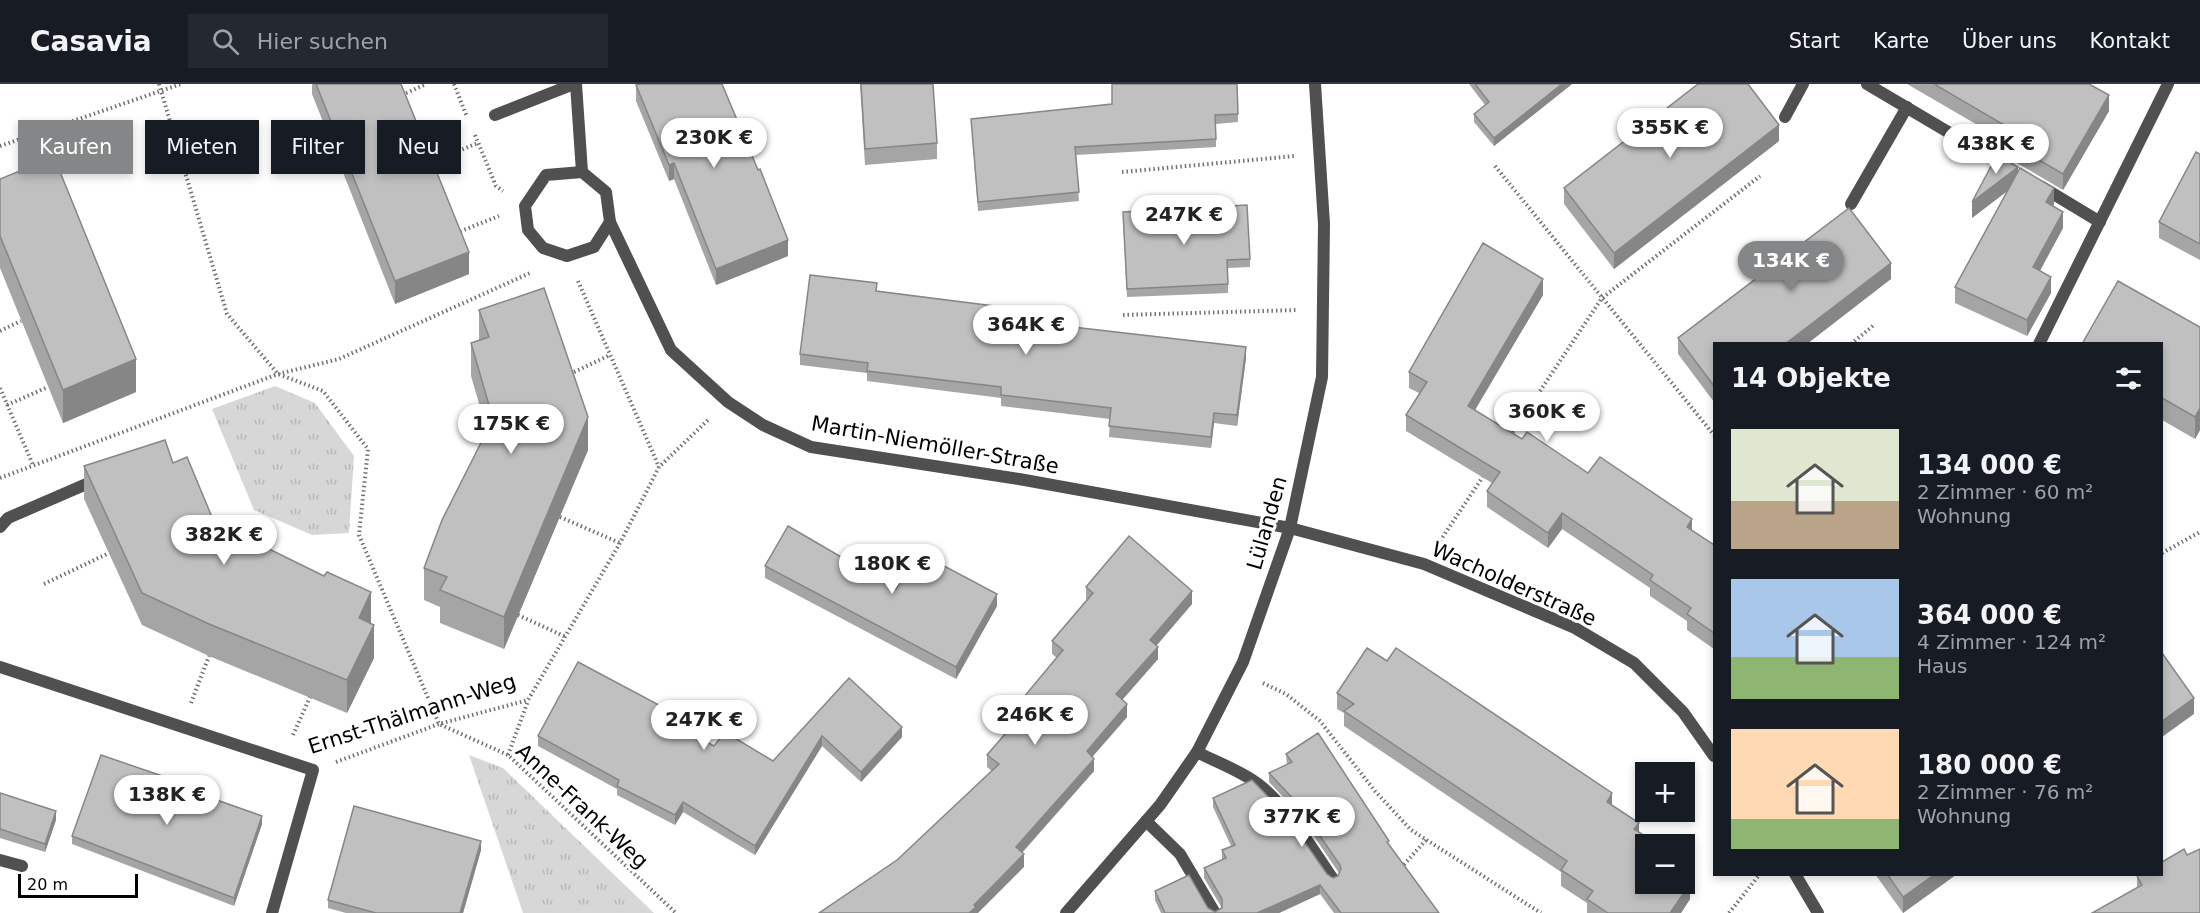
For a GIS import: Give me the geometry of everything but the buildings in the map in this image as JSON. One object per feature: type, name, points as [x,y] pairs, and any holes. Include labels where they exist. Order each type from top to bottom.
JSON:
[{"type":"street","points":[[495,115],[575,84],[582,172],[546,175],[525,206],[528,230],[543,248],[567,256],[594,247],[610,222]]},
{"type":"street","name":"Lülanden","points":[[1066,913],[1160,805],[1197,752],[1238,672],[1290,528],[1322,377],[1324,224],[1315,84]]},
{"type":"street","points":[[1785,117],[1803,84]]},
{"type":"street","points":[[1867,84],[2100,222]]},
{"type":"street","points":[[2040,342],[2168,84]]},
{"type":"street","points":[[1851,204],[1906,107]]},
{"type":"street","name":"Martin-Niemöller-Straße","points":[[582,172],[606,192],[610,222],[671,350],[728,402],[763,425],[811,447],[1019,479],[1290,528]]},
{"type":"street","points":[[0,527],[8,518],[113,473]]},
{"type":"street","name":"Wacholderstraße","points":[[1290,528],[1424,564],[1575,628],[1634,663],[1683,711],[1713,755]]},
{"type":"street","name":"Ernst-Thälmann-Weg","points":[[0,667],[313,770]]},
{"type":"street","points":[[1197,752],[1261,787],[1290,817],[1333,879]]},
{"type":"street","points":[[272,913],[313,770]]},
{"type":"street","points":[[1146,821],[1180,854],[1215,913]]},
{"type":"street","points":[[0,860],[22,866]]},
{"type":"street","points":[[1796,876],[1818,913]]},
{"type":"path","points":[[159,84],[226,314],[278,374],[323,391],[368,449],[359,535],[439,724]]},
{"type":"path","points":[[0,146],[181,84]]},
{"type":"path","points":[[398,97],[426,84]]},
{"type":"path","points":[[454,84],[496,186],[525,206]]},
{"type":"path","points":[[461,150],[478,143]]},
{"type":"path","points":[[1122,172],[1319,154]]},
{"type":"path","points":[[1495,166],[1713,434]]},
{"type":"path","points":[[1510,436],[1602,298],[1760,176]]},
{"type":"path","points":[[453,234],[525,206]]},
{"type":"path","points":[[0,478],[278,374],[339,359],[567,256],[659,467]]},
{"type":"path","points":[[1124,315],[1323,310]]},
{"type":"path","points":[[0,331],[21,321]]},
{"type":"path","points":[[1853,342],[1874,325]]},
{"type":"path","points":[[563,377],[610,355]]},
{"type":"path","points":[[7,405],[48,387]]},
{"type":"path","points":[[0,388],[33,465]]},
{"type":"path","name":"Ernst-Thälmann-Weg","points":[[313,770],[439,724],[528,700],[620,543],[659,467],[728,402]]},
{"type":"path","points":[[1424,564],[1490,466]]},
{"type":"path","points":[[560,517],[620,543]]},
{"type":"path","points":[[2163,552],[2200,532]]},
{"type":"path","points":[[44,584],[109,553]]},
{"type":"path","points":[[518,615],[566,637]]},
{"type":"path","points":[[182,727],[209,656]]},
{"type":"path","points":[[1238,672],[1286,694],[1320,721],[1375,791],[1411,830],[1541,913]]},
{"type":"path","points":[[282,760],[310,697]]},
{"type":"path","points":[[508,755],[528,700]]},
{"type":"path","name":"Anne-Frank-Weg","points":[[439,724],[508,755],[676,913]]},
{"type":"path","points":[[1395,875],[1426,840]]},
{"type":"path","points":[[1729,913],[1758,876]]},
{"type":"green space","points":[[275,386],[315,403],[354,456],[349,533],[312,535],[254,510],[212,409]]},
{"type":"green space","points":[[469,755],[503,768],[654,913],[523,913]]}]
